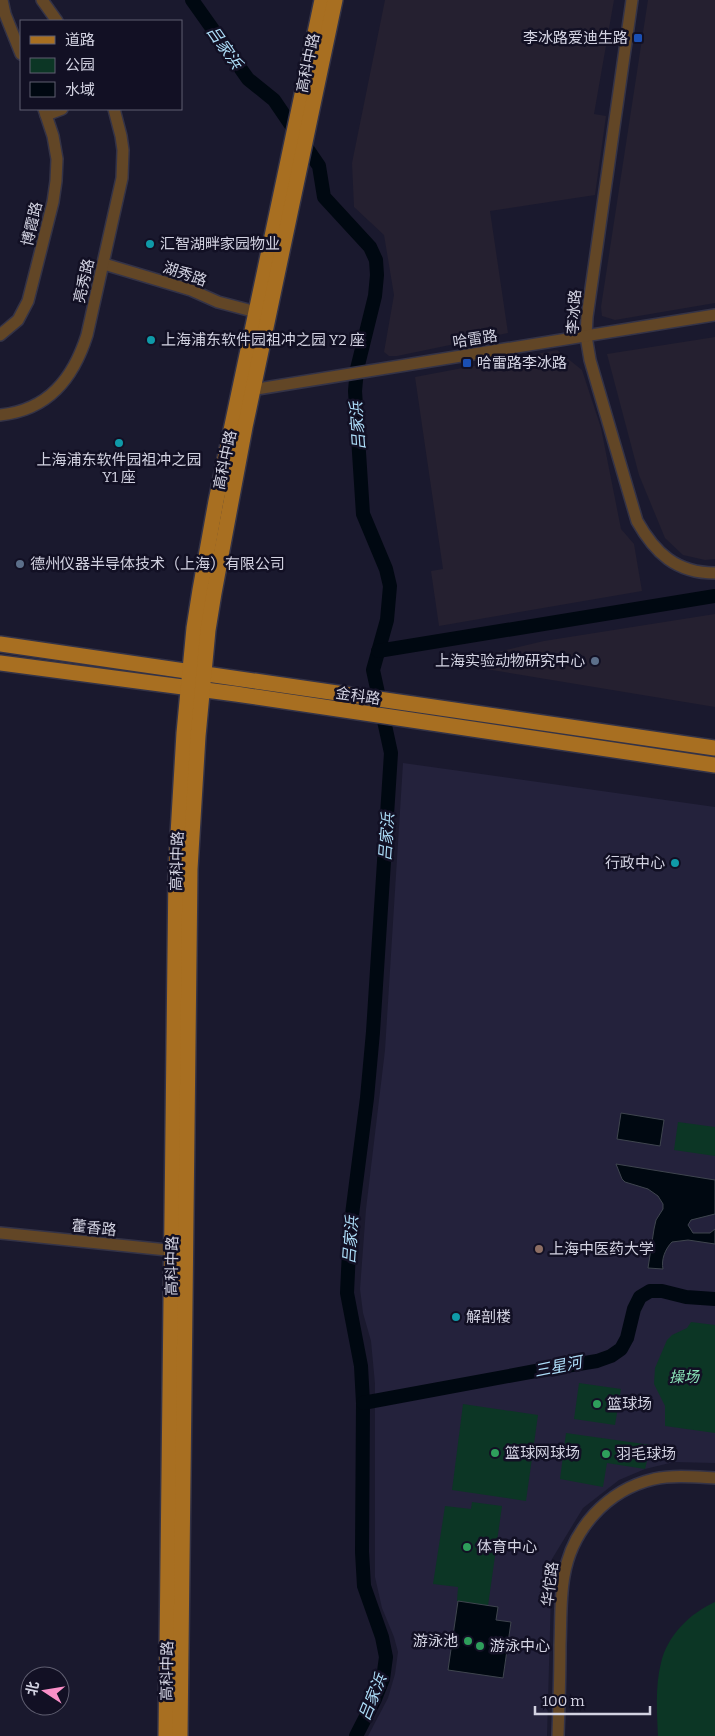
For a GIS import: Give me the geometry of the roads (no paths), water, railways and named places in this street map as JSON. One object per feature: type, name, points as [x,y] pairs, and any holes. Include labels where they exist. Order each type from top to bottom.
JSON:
[{"type":"main road","name":"高科中路","points":[[246,391],[256,312],[322,0]]},
{"type":"main road","name":"高科中路","points":[[166,1736],[195,689],[200,590],[212,519],[246,391],[296,186],[335,0]]},
{"type":"main road","name":"金科路","points":[[0,644],[715,748]]},
{"type":"main road","name":"金科路","points":[[0,662],[715,764]]},
{"type":"main road","name":"高科中路","points":[[179,1251],[180,1736]]},
{"type":"street","points":[[2,0],[5,14],[20,52]]},
{"type":"street","points":[[42,0],[56,20]]},
{"type":"street","name":"李冰路","points":[[632,0],[587,317],[586,336],[590,360],[637,521],[647,540],[662,555],[676,565],[693,571],[715,573]]},
{"type":"street","name":"亮秀路","points":[[0,415],[24,411],[49,396],[63,384],[81,354],[120,191],[123,166],[121,136],[114,110]]},
{"type":"street","name":"博霞路","points":[[0,335],[18,320],[28,301],[52,202],[56,181],[57,158],[53,136],[45,112]]},
{"type":"street","name":"湖秀路","points":[[104,264],[178,286],[218,302],[256,312]]},
{"type":"street","name":"哈雷路","points":[[246,391],[715,315]]},
{"type":"street","name":"藿香路","points":[[0,1233],[179,1251]]},
{"type":"street","name":"华佗路","points":[[558,1736],[562,1594],[566,1562],[578,1535],[599,1509],[627,1488],[656,1479],[715,1478]]},
{"type":"street","name":"华佗路","points":[[563,1736],[568,1578],[571,1564],[582,1537],[602,1512],[616,1500],[630,1493],[658,1483],[715,1482]]},
{"type":"water","points":[[621,1113],[664,1120],[660,1146],[617,1139]]},
{"type":"water","points":[[616,1164],[715,1180],[715,1214],[691,1220],[688,1225],[693,1233],[710,1233],[715,1229],[715,1244],[688,1240],[672,1242],[664,1255],[663,1269],[648,1268],[656,1220],[663,1209],[663,1204],[658,1196],[648,1189],[625,1182]]},
{"type":"water","name":"游泳中心","points":[[458,1601],[498,1607],[496,1620],[511,1622],[503,1678],[448,1670]]},
{"type":"waterway","name":"吕家浜","points":[[192,0],[248,79],[274,100],[319,166],[324,197],[370,247],[376,260],[375,296],[357,369],[355,391],[363,514],[386,569],[390,586],[387,620],[373,670],[391,753],[373,1032],[367,1098],[350,1230],[347,1293],[361,1366],[363,1403],[362,1552],[364,1586],[382,1637],[386,1657],[383,1679],[356,1736]]},
{"type":"waterway","points":[[378,651],[715,596]]},
{"type":"waterway","name":"三星河","points":[[363,1403],[597,1361],[611,1356],[621,1349],[627,1338],[634,1309],[640,1297],[650,1291],[662,1291],[686,1297],[715,1299]]},
{"type":"place","name":"李冰路爱迪生路","points":[[638,38]]},
{"type":"place","name":"汇智湖畔家园物业","points":[[150,244]]},
{"type":"place","name":"上海浦东软件园祖冲之园 Y2 座","points":[[151,340]]},
{"type":"place","name":"哈雷路李冰路","points":[[467,363]]},
{"type":"place","name":"上海浦东软件园祖冲之园 Y1 座","points":[[119,443]]},
{"type":"place","name":"德州仪器半导体技术（上海）有限公司","points":[[20,564]]},
{"type":"place","name":"上海实验动物研究中心","points":[[595,661]]},
{"type":"place","name":"行政中心","points":[[675,863]]},
{"type":"place","name":"上海中医药大学","points":[[539,1249]]},
{"type":"place","name":"解剖楼","points":[[456,1317]]},
{"type":"place","name":"篮球场","points":[[597,1404]]},
{"type":"place","name":"篮球网球场","points":[[495,1453]]},
{"type":"place","name":"羽毛球场","points":[[606,1454]]},
{"type":"place","name":"体育中心","points":[[467,1547]]},
{"type":"place","name":"游泳池","points":[[468,1641]]},
{"type":"place","name":"游泳中心","points":[[480,1646]]},
{"type":"park label","name":"操场","points":[[684,1377]]}]
